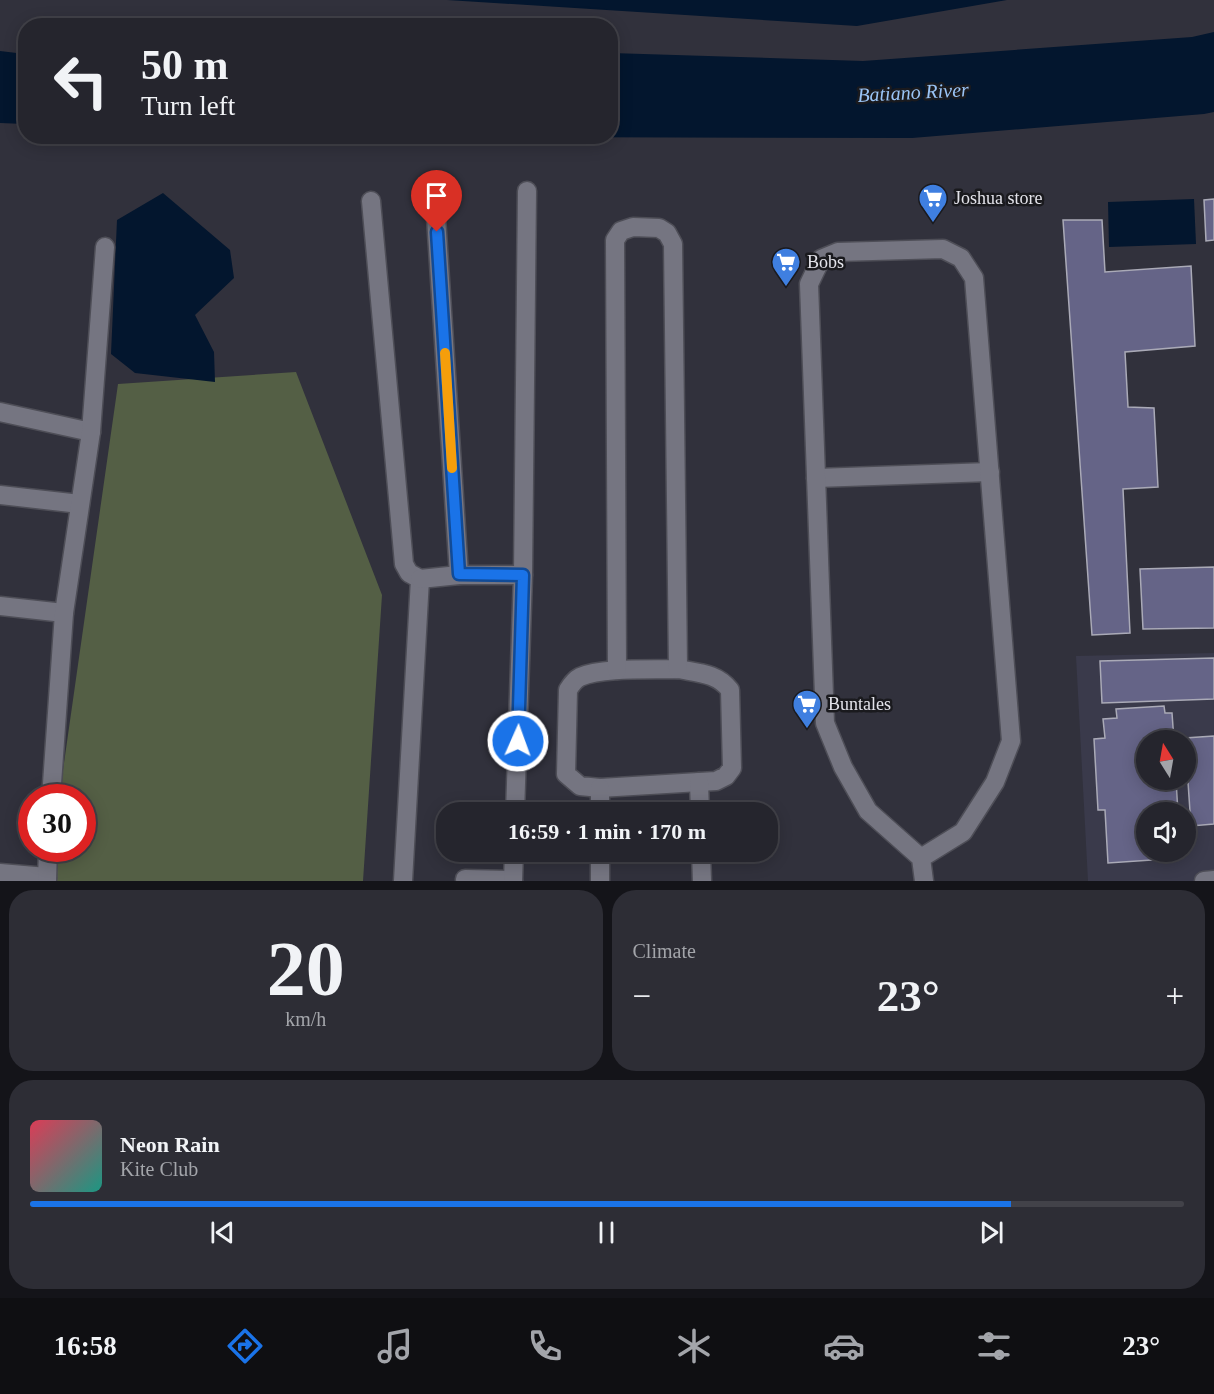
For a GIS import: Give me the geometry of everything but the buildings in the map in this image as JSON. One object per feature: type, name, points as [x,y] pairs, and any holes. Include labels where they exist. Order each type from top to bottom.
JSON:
[{"type":"street","points":[[434,186],[459,574]]},
{"type":"street","points":[[515,802],[523,575],[527,191]]},
{"type":"street","points":[[371,201],[404,564],[409,573],[420,579],[459,574],[523,575]]},
{"type":"street","points":[[618,670],[615,240],[621,231],[633,227],[659,228],[667,233],[673,244],[678,669]]},
{"type":"street","points":[[52,784],[64,613],[91,432],[105,247]]},
{"type":"street","points":[[921,858],[963,832],[995,782],[1011,741],[974,278],[961,258],[943,249],[838,252],[821,259],[809,284],[825,723],[843,766],[868,811],[921,858],[924,881]]},
{"type":"street","points":[[0,412],[91,432]]},
{"type":"street","points":[[816,478],[990,472]]},
{"type":"street","points":[[0,495],[80,504]]},
{"type":"street","points":[[403,881],[420,579]]},
{"type":"street","points":[[0,606],[64,613]]},
{"type":"street","points":[[678,669],[714,676],[723,681],[730,690],[732,768],[726,776],[716,781],[600,788],[580,786],[566,774],[568,690],[574,681],[583,676],[618,670],[678,669]]},
{"type":"street","points":[[699,782],[700,802]]},
{"type":"street","points":[[600,788],[600,802]]},
{"type":"street","points":[[0,873],[47,879],[48,862]]},
{"type":"street","points":[[465,879],[513,880],[514,862]]},
{"type":"street","points":[[600,862],[600,881]]},
{"type":"street","points":[[701,862],[702,881]]},
{"type":"street","points":[[1204,881],[1214,880]]},
{"type":"shaded area","points":[[1214,653],[1214,881],[1088,881],[1076,656]]},
{"type":"green space","points":[[296,372],[382,595],[363,881],[47,881],[50,862],[96,862],[96,784],[61,784],[118,384]]},
{"type":"water","points":[[447,0],[1007,0],[857,26]]},
{"type":"water","name":"Batiano River","points":[[1214,32],[1214,112],[912,138],[618,137],[618,53],[863,61],[1192,37]]},
{"type":"water","points":[[0,51],[18,53],[18,124],[0,123]]},
{"type":"water","points":[[163,193],[230,250],[234,278],[195,315],[214,352],[215,382],[135,373],[111,354],[117,220]]},
{"type":"water","points":[[1194,199],[1196,244],[1109,247],[1108,202]]},
{"type":"slow traffic","points":[[445,353],[452,468]]},
{"type":"place","name":"Joshua store","points":[[933,224]]},
{"type":"place","name":"Bobs","points":[[786,288]]},
{"type":"place","name":"Buntales","points":[[807,730]]},
{"type":"route","points":[[437,232],[459,574],[523,575],[518,741]]}]
